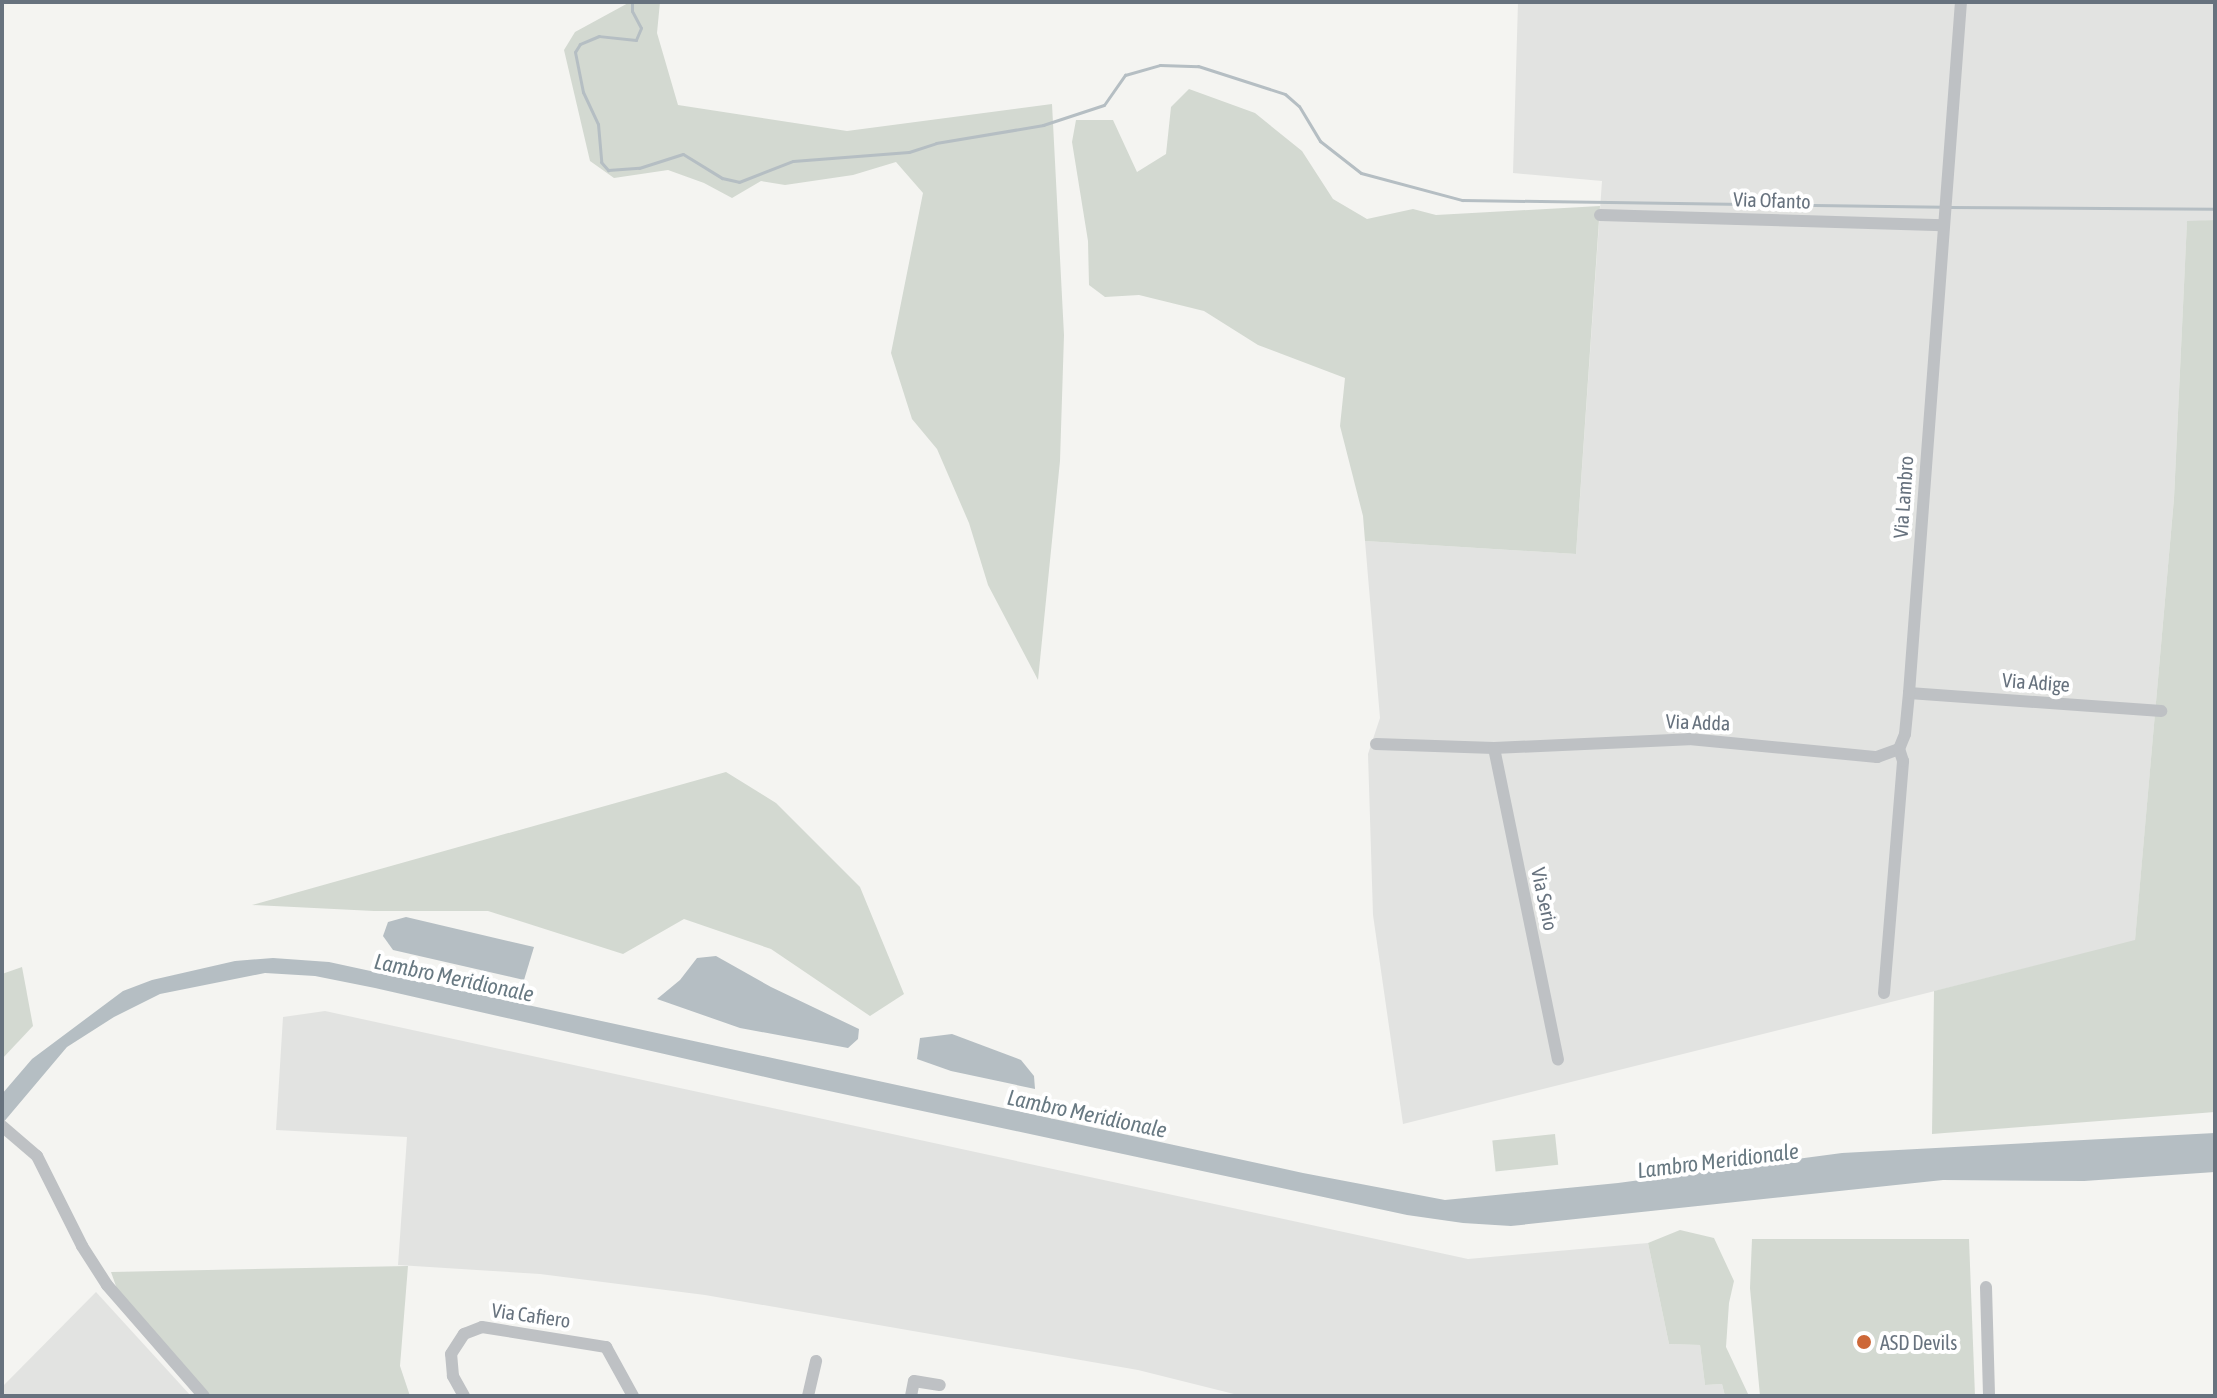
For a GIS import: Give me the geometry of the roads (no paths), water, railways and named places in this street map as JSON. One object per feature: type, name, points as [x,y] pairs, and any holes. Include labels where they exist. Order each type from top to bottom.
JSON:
[{"type":"street","name":"Via Lambro","points":[[1884,993],[1903,761],[1899,749],[1905,734],[1909,693],[1961,2]]},
{"type":"street","name":"Via Ofanto","points":[[1600,215],[1943,222]]},
{"type":"street","name":"Via Adige","points":[[1909,693],[2161,711]]},
{"type":"street","name":"Via Adda","points":[[1376,744],[1494,748],[1689,739],[1877,757],[1899,749]]},
{"type":"street","name":"Via Serio","points":[[1494,748],[1558,1059]]},
{"type":"street","points":[[3,1126],[37,1156],[82,1246],[107,1285],[204,1396]]},
{"type":"street","points":[[1986,1287],[1989,1396]]},
{"type":"street","name":"Via Cafiero","points":[[464,1396],[453,1376],[451,1354],[464,1334],[482,1327],[606,1347],[633,1396]]},
{"type":"street","points":[[808,1396],[816,1361]]},
{"type":"street","points":[[911,1396],[914,1381],[940,1385]]},
{"type":"waterway","points":[[632,2],[632,11],[641,28],[636,40],[599,36],[580,44],[575,52],[583,92],[598,124],[601,162],[608,170],[639,168],[683,154],[722,178],[739,182],[793,161],[909,152],[936,143],[1043,125],[1104,105],[1125,75],[1160,65],[1198,66],[1285,94],[1299,106],[1320,141],[1361,173],[1462,200],[1942,207]]},
{"type":"waterway","points":[[1949,207],[2215,209]]},
{"type":"place","name":"ASD Devils","points":[[1864,1342]]},
{"type":"water label","name":"Lambro Meridionale","points":[[454,978]]},
{"type":"water label","name":"Lambro Meridionale","points":[[1087,1114]]},
{"type":"water label","name":"Lambro Meridionale","points":[[1718,1161]]}]
